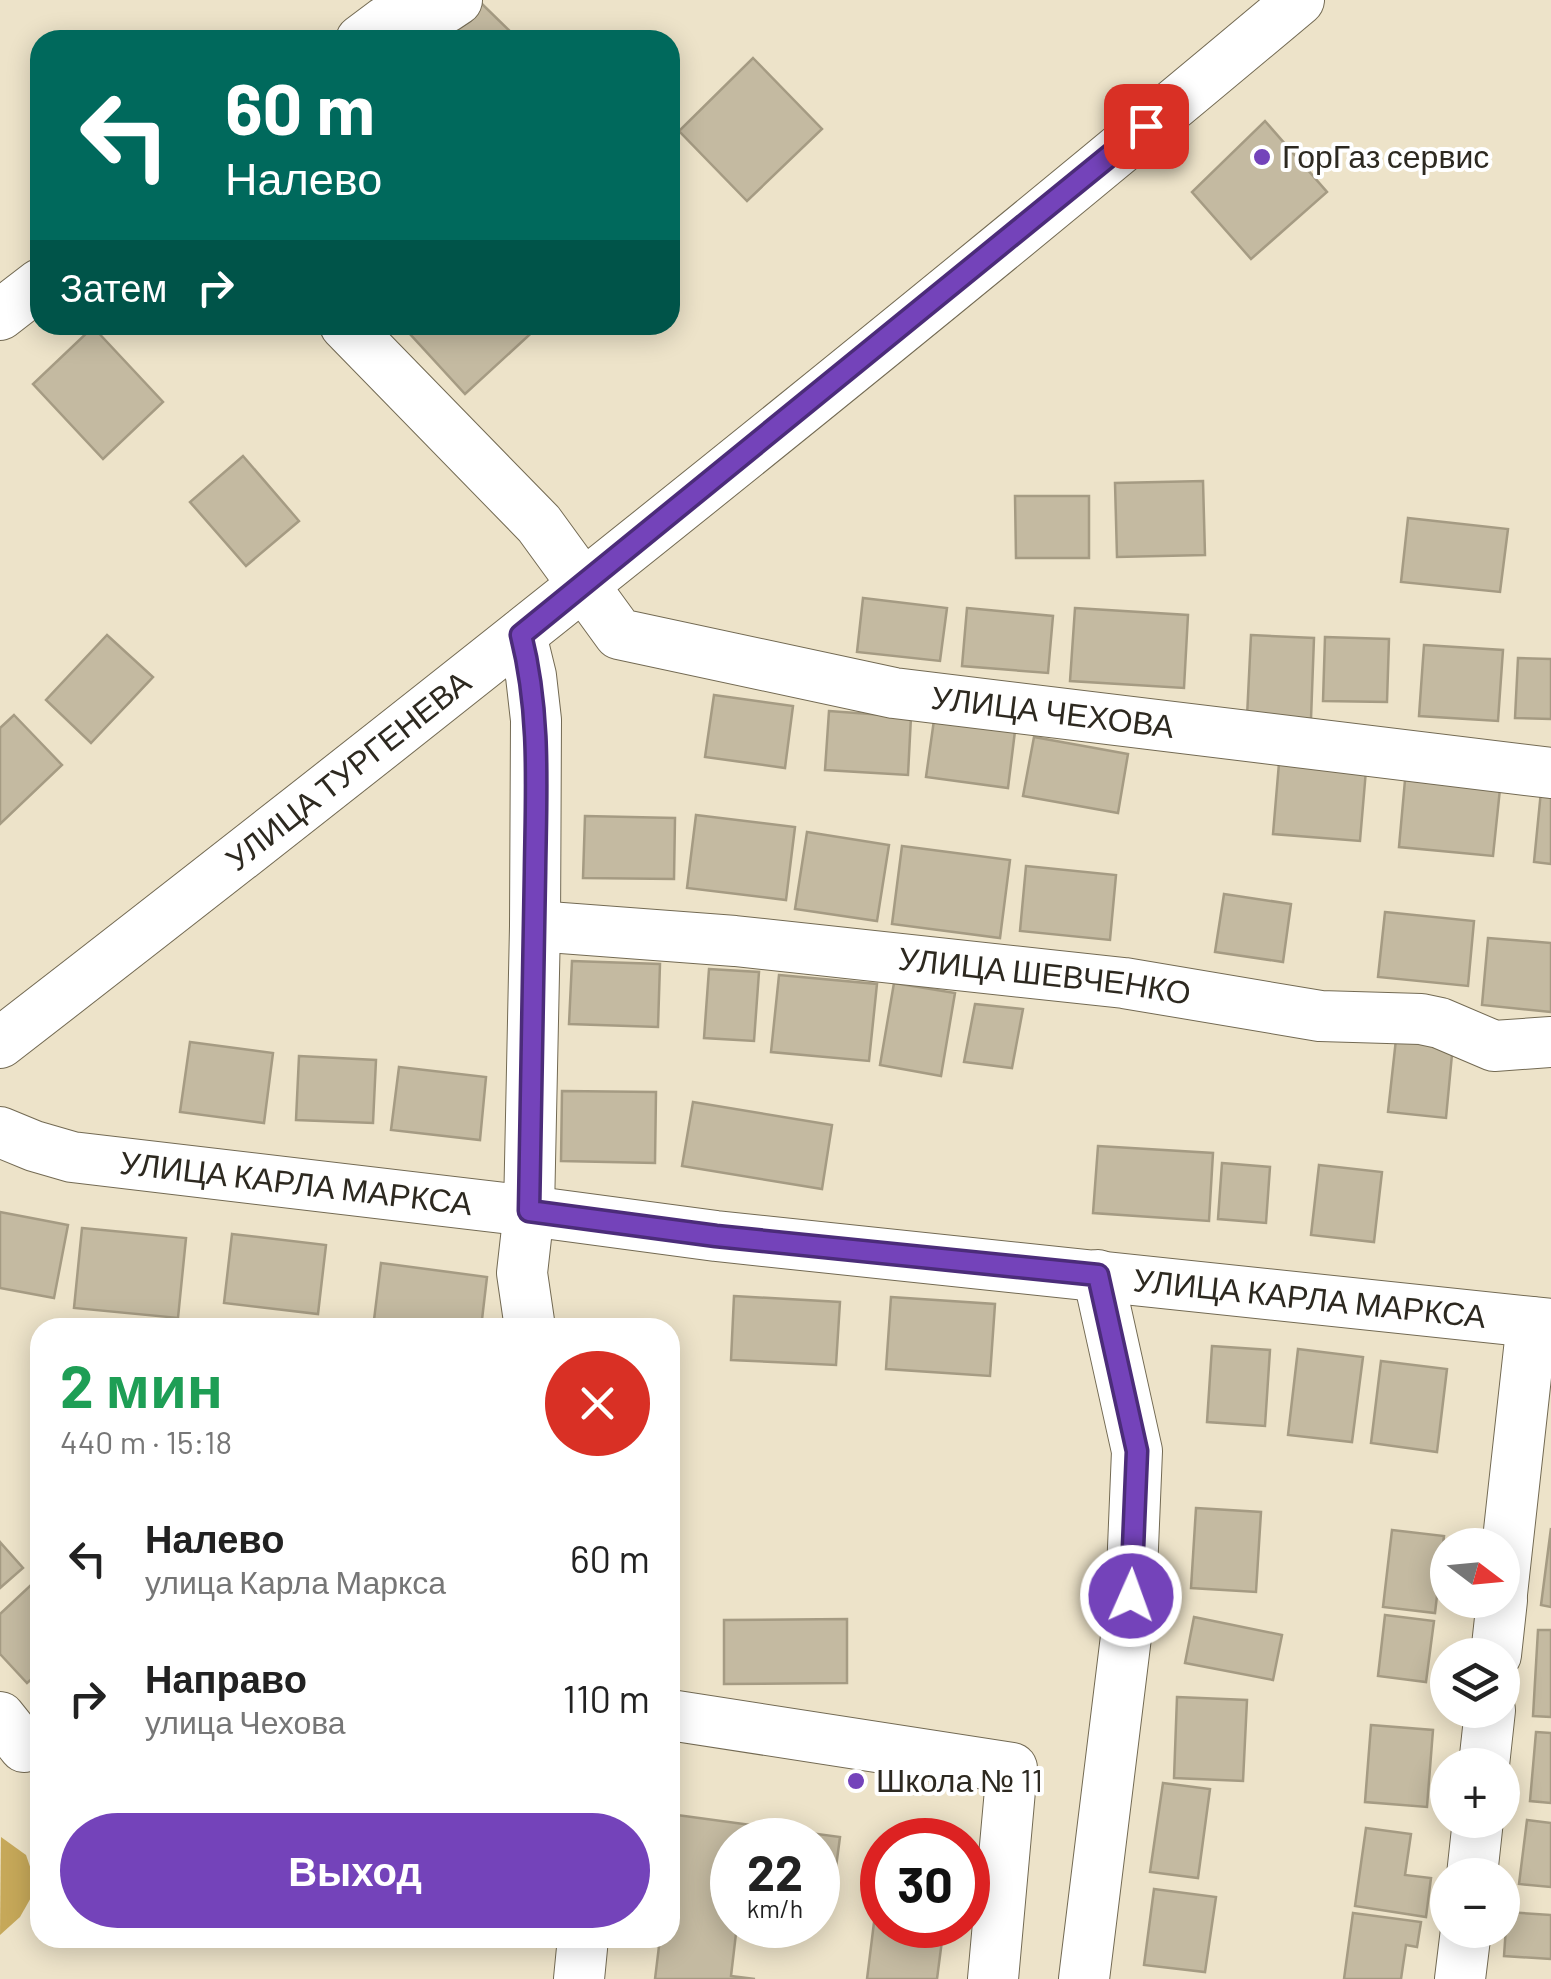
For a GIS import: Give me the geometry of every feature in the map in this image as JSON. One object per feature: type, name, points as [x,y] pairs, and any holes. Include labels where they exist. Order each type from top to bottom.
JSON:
[{"type":"street","points":[[374,30],[385,22],[445,8],[458,0]]},
{"type":"street","name":"УЛИЦА ТУРГЕНЕВА","points":[[0,1042],[584,586],[1299,0]]},
{"type":"street","points":[[0,315],[30,292]]},
{"type":"street","name":"УЛИЦА ЧЕХОВА","points":[[356,335],[539,524],[619,634],[894,693],[1551,774]]},
{"type":"street","points":[[521,635],[536,720],[529,1211],[522,1274],[529,1318]]},
{"type":"street","name":"УЛИЦА ШЕВЧЕНКО","points":[[535,926],[735,942],[1104,981],[1320,1016],[1420,1019],[1440,1023],[1494,1046],[1551,1042]]},
{"type":"street","name":"УЛИЦА КАРЛА МАРКСА","points":[[0,1132],[72,1157],[716,1236],[1542,1323]]},
{"type":"street","points":[[1084,1979],[1131,1596],[1137,1451],[1098,1275]]},
{"type":"street","points":[[1512,1528],[1542,1323]]},
{"type":"street","points":[[680,1717],[1012,1768],[994,1979]]},
{"type":"street","points":[[578,1979],[582,1948]]},
{"type":"street","points":[[1460,1979],[1464,1948]]},
{"type":"shaded area","points":[[1,1837],[26,1855],[30,1899],[20,1917],[0,1935]]},
{"type":"building","points":[[478,0],[509,30],[445,30]]},
{"type":"building","points":[[753,58],[822,129],[747,201],[680,130]]},
{"type":"building","name":"ГорГаз сервис","points":[[1265,121],[1327,192],[1251,259],[1192,192]]},
{"type":"building","points":[[85,335],[100,335],[163,402],[103,459],[33,384]]},
{"type":"building","points":[[411,335],[529,335],[465,394]]},
{"type":"building","points":[[243,456],[299,521],[246,566],[190,502]]},
{"type":"building","points":[[1203,481],[1205,555],[1117,557],[1115,483]]},
{"type":"building","points":[[1015,496],[1089,496],[1089,558],[1016,558]]},
{"type":"building","points":[[1408,518],[1508,529],[1500,592],[1401,582]]},
{"type":"building","points":[[863,598],[947,608],[940,661],[857,652]]},
{"type":"building","points":[[967,608],[1053,616],[1048,673],[962,666]]},
{"type":"building","points":[[1075,608],[1188,615],[1184,688],[1070,681]]},
{"type":"building","points":[[107,635],[153,677],[91,743],[46,700]]},
{"type":"building","points":[[1251,635],[1314,638],[1311,719],[1247,717]]},
{"type":"building","points":[[1325,637],[1389,639],[1387,702],[1323,701]]},
{"type":"building","points":[[1424,645],[1503,650],[1498,721],[1419,716]]},
{"type":"building","points":[[1518,658],[1551,659],[1551,719],[1515,718]]},
{"type":"building","points":[[714,695],[793,706],[785,768],[705,757]]},
{"type":"building","points":[[829,711],[911,717],[908,775],[825,770]]},
{"type":"building","points":[[14,715],[62,765],[0,824],[0,728]]},
{"type":"building","points":[[934,720],[1015,731],[1008,788],[926,777]]},
{"type":"building","points":[[1034,737],[1128,754],[1118,813],[1023,796]]},
{"type":"building","points":[[1279,763],[1366,770],[1360,841],[1273,834]]},
{"type":"building","points":[[1405,780],[1500,789],[1493,856],[1399,847]]},
{"type":"building","points":[[1541,791],[1551,792],[1551,864],[1534,862]]},
{"type":"building","points":[[696,815],[795,827],[786,900],[687,888]]},
{"type":"building","points":[[585,816],[675,818],[674,879],[583,878]]},
{"type":"building","points":[[807,832],[889,845],[877,921],[795,909]]},
{"type":"building","points":[[902,846],[1010,860],[1000,938],[892,924]]},
{"type":"building","points":[[1026,866],[1116,875],[1110,940],[1020,931]]},
{"type":"building","points":[[1224,894],[1291,904],[1283,962],[1215,952]]},
{"type":"building","points":[[1385,912],[1474,921],[1468,986],[1378,977]]},
{"type":"building","points":[[1488,938],[1551,943],[1551,1012],[1482,1005]]},
{"type":"building","points":[[572,961],[660,964],[658,1027],[569,1024]]},
{"type":"building","points":[[709,969],[759,972],[754,1041],[704,1038]]},
{"type":"building","points":[[779,975],[877,984],[869,1061],[771,1052]]},
{"type":"building","points":[[894,983],[955,993],[941,1076],[880,1065]]},
{"type":"building","points":[[975,1004],[1023,1009],[1012,1068],[964,1062]]},
{"type":"building","points":[[1396,1039],[1453,1044],[1446,1118],[1388,1112]]},
{"type":"building","points":[[190,1042],[273,1053],[264,1123],[180,1112]]},
{"type":"building","points":[[299,1056],[376,1060],[373,1123],[296,1120]]},
{"type":"building","points":[[399,1067],[486,1077],[480,1140],[391,1130]]},
{"type":"building","points":[[562,1091],[656,1092],[655,1163],[561,1161]]},
{"type":"building","points":[[693,1102],[832,1125],[822,1189],[682,1166]]},
{"type":"building","points":[[1098,1146],[1213,1153],[1209,1221],[1093,1213]]},
{"type":"building","points":[[1222,1163],[1270,1167],[1266,1223],[1218,1219]]},
{"type":"building","points":[[1319,1165],[1382,1172],[1374,1242],[1311,1235]]},
{"type":"building","points":[[0,1212],[68,1225],[54,1298],[0,1288]]},
{"type":"building","points":[[82,1228],[186,1238],[178,1318],[74,1308]]},
{"type":"building","points":[[232,1234],[326,1245],[318,1314],[224,1303]]},
{"type":"building","points":[[381,1263],[487,1277],[482,1318],[374,1318]]},
{"type":"building","points":[[734,1296],[840,1302],[836,1365],[731,1360]]},
{"type":"building","points":[[891,1297],[995,1304],[990,1376],[886,1369]]},
{"type":"building","points":[[1212,1346],[1270,1350],[1265,1426],[1207,1422]]},
{"type":"building","points":[[1298,1349],[1363,1357],[1352,1442],[1288,1435]]},
{"type":"building","points":[[1381,1361],[1447,1369],[1437,1452],[1371,1443]]},
{"type":"building","points":[[1196,1508],[1261,1512],[1256,1592],[1191,1588]]},
{"type":"building","points":[[1551,1528],[1551,1607],[1541,1605]]},
{"type":"building","points":[[1392,1530],[1430,1534],[1430,1612],[1383,1607]]},
{"type":"building","points":[[0,1542],[23,1568],[0,1588]]},
{"type":"building","points":[[30,1586],[27,1683],[0,1654],[0,1614]]},
{"type":"building","points":[[1385,1615],[1434,1621],[1426,1682],[1378,1676]]},
{"type":"building","points":[[1194,1617],[1282,1635],[1273,1680],[1185,1663]]},
{"type":"building","points":[[847,1619],[847,1683],[724,1684],[724,1620]]},
{"type":"building","points":[[1538,1630],[1551,1630],[1551,1717],[1533,1716]]},
{"type":"building","points":[[1177,1697],[1247,1700],[1243,1781],[1174,1778]]},
{"type":"building","points":[[1371,1725],[1433,1730],[1427,1807],[1365,1802]]},
{"type":"building","points":[[1536,1732],[1551,1733],[1551,1803],[1530,1801]]},
{"type":"building","points":[[1163,1783],[1210,1789],[1198,1878],[1150,1872]]},
{"type":"building","points":[[680,1815],[710,1819],[710,1948],[734,1948],[731,1976],[755,1979],[655,1979],[659,1948],[680,1948]]},
{"type":"building","points":[[1527,1820],[1551,1823],[1551,1887],[1520,1884]]},
{"type":"building","points":[[1366,1828],[1411,1834],[1405,1875],[1430,1878],[1426,1917],[1355,1906]]},
{"type":"building","points":[[1154,1889],[1216,1897],[1205,1972],[1144,1965]]},
{"type":"building","points":[[1353,1913],[1421,1922],[1417,1947],[1406,1945],[1401,1979],[1344,1979]]},
{"type":"building","points":[[1520,1913],[1551,1915],[1551,1959],[1504,1956],[1505,1948],[1520,1948]]},
{"type":"building","points":[[871,1948],[941,1948],[937,1979],[867,1979]]},
{"type":"place","name":"ГорГаз сервис","points":[[1262,157]]},
{"type":"place","name":"Школа № 11","points":[[856,1781]]},
{"type":"route","points":[[1131,1596],[1137,1451],[1098,1275],[716,1236],[529,1211],[536,720],[521,635],[1146,126]]}]
